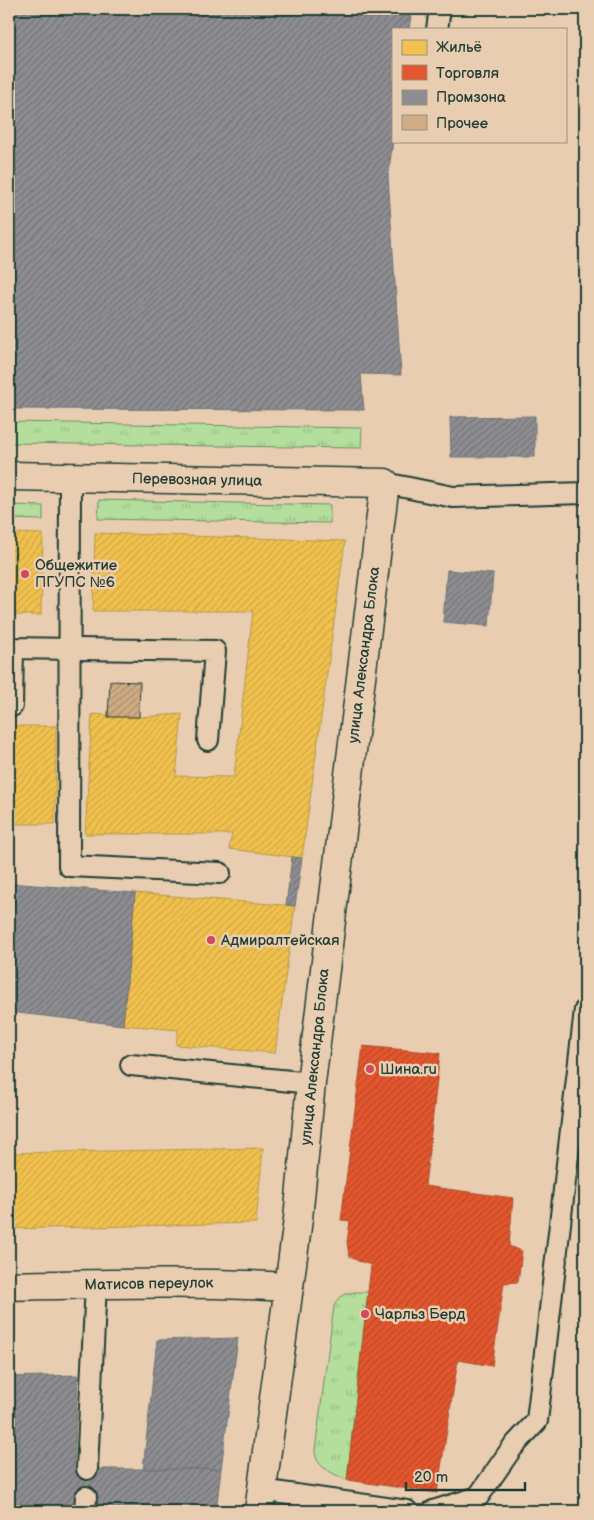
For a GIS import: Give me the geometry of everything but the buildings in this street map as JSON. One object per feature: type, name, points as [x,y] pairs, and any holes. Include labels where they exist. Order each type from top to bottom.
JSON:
[{"type":"street","name":"Перевозная улица","points":[[9,476],[385,483]]},
{"type":"street","name":"улица Александра Блока","points":[[260,1501],[290,1287],[311,1083],[385,483]]},
{"type":"street","name":"Матисов переулок","points":[[9,1286],[228,1283],[290,1287]]},
{"type":"lane","points":[[437,28],[440,9]]},
{"type":"lane","points":[[70,477],[69,866],[220,873]]},
{"type":"lane","points":[[385,483],[453,497],[585,493]]},
{"type":"lane","points":[[9,706],[12,706],[11,648],[215,651],[208,740]]},
{"type":"lane","points":[[433,1511],[478,1497],[512,1448],[537,1421],[577,1145],[585,1010]]},
{"type":"lane","points":[[131,1065],[311,1083]]},
{"type":"lane","points":[[87,1469],[96,1284]]},
{"type":"lane","points":[[260,1501],[408,1511]]},
{"type":"green space","points":[[9,422],[362,428],[361,448],[9,443]]},
{"type":"green space","points":[[99,500],[330,505],[330,523],[98,519]]},
{"type":"green space","points":[[9,505],[43,506],[43,520],[9,519]]},
{"type":"green space","points":[[368,1292],[347,1480],[321,1466],[315,1450],[334,1306],[340,1297],[348,1293]]},
{"type":"place","name":"Общежитие ПГУПС №6","points":[[25,574]]},
{"type":"place","name":"Адмиралтейская","points":[[211,940]]},
{"type":"place","name":"Шина.ru","points":[[370,1069]]},
{"type":"place","name":"Чарльз Берд","points":[[365,1314]]}]
